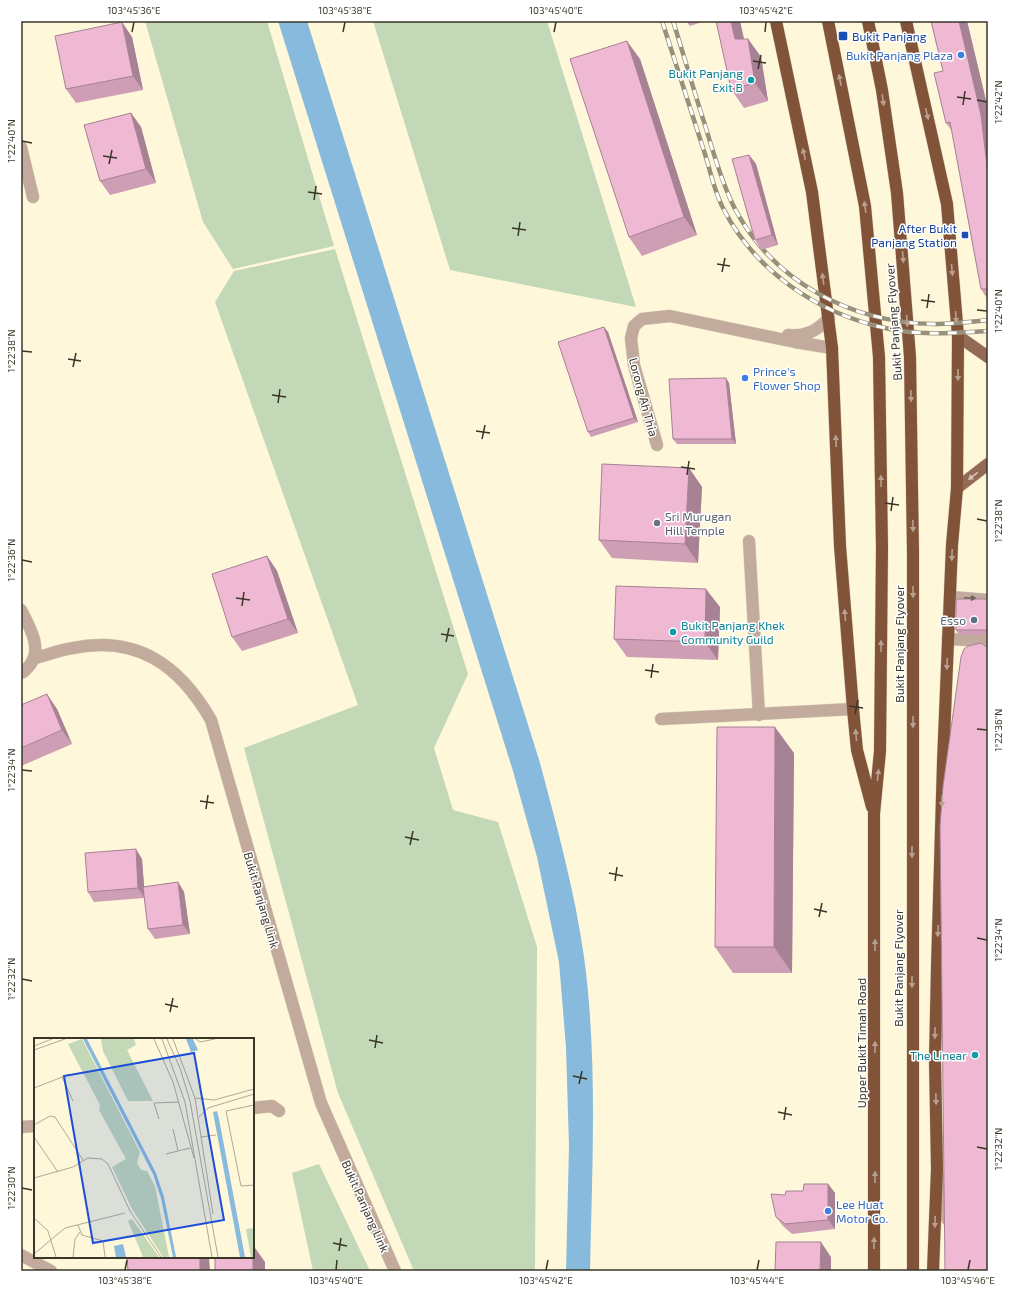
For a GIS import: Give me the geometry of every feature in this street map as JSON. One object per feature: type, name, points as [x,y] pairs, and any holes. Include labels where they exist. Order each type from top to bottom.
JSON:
[{"type":"highway","points":[[776,21],[812,192],[829,318],[832,348],[840,546],[853,709],[857,750],[874,814]]},
{"type":"highway","name":"Bukit Panjang Flyover","points":[[828,21],[865,206],[878,357],[882,548],[880,751],[874,814]]},
{"type":"highway","name":"Bukit Panjang Flyover","points":[[868,21],[882,90],[898,208],[910,357],[913,553],[912,1271]]},
{"type":"highway","points":[[906,21],[947,204],[958,336],[957,488],[952,545],[951,597],[948,639],[937,966],[935,1060],[937,1169],[933,1271]]},
{"type":"highway","name":"Upper Bukit Timah Road","points":[[874,814],[874,1271]]},
{"type":"main road","points":[[958,336],[988,358]]},
{"type":"main road","points":[[957,488],[988,464]]},
{"type":"street","points":[[21,147],[33,197]]},
{"type":"street","name":"Lorong Ah Thia","points":[[657,446],[634,365],[632,338],[634,326],[642,319],[670,316],[795,342],[832,348]]},
{"type":"street","name":"Lorong Ah Thia","points":[[752,332],[802,335],[816,330],[829,318]]},
{"type":"street","points":[[749,541],[758,715]]},
{"type":"street","points":[[951,597],[988,600]]},
{"type":"street","points":[[21,610],[35,640],[35,658],[24,672],[21,673]]},
{"type":"street","points":[[948,639],[988,641]]},
{"type":"street","name":"Bukit Panjang Link","points":[[35,658],[74,648],[102,646],[128,648],[157,660],[178,675],[197,696],[211,720],[320,1104],[395,1271]]},
{"type":"street","points":[[661,719],[853,709]]},
{"type":"street","points":[[254,1108],[272,1106],[279,1111]]},
{"type":"street","points":[[21,1127],[34,1126]]},
{"type":"street","points":[[937,1169],[950,1234]]},
{"type":"street","points":[[21,1255],[51,1271]]},
{"type":"green space","points":[[145,21],[267,21],[334,246],[233,269],[203,222]]},
{"type":"green space","points":[[373,21],[547,21],[636,307],[450,270]]},
{"type":"green space","points":[[335,249],[468,674],[434,748],[453,810],[498,822],[537,947],[535,1271],[414,1271],[338,1093],[244,748],[358,705],[215,302],[234,271]]},
{"type":"green space","points":[[319,1164],[370,1271],[313,1271],[292,1173]]},
{"type":"water","points":[[278,21],[307,21],[540,763],[559,835],[576,908],[584,957],[591,1035],[593,1074],[593,1154],[590,1271],[566,1271],[569,1146],[566,1047],[559,962],[537,857],[513,771]]},
{"type":"building","points":[[716,21],[731,21],[735,39],[748,39],[755,83],[731,89]]},
{"type":"building","points":[[931,21],[959,21],[981,115],[988,174],[988,289],[981,289],[950,122],[946,123],[934,73],[943,71]]},
{"type":"building","points":[[122,22],[133,76],[66,89],[55,36]]},
{"type":"building","points":[[627,41],[684,217],[629,237],[570,59]]},
{"type":"building","points":[[131,113],[146,169],[100,181],[84,125]]},
{"type":"building","points":[[749,155],[772,235],[755,240],[732,159]]},
{"type":"building","points":[[604,327],[634,418],[588,432],[558,342]]},
{"type":"building","points":[[726,378],[732,439],[673,439],[669,379]]},
{"type":"building","name":"Sri Murugan Hill Temple","points":[[602,464],[689,468],[685,544],[599,540]]},
{"type":"building","points":[[267,556],[288,619],[232,637],[212,574]]},
{"type":"building","points":[[616,586],[706,589],[705,642],[614,639]]},
{"type":"building","name":"Esso","points":[[956,599],[988,599],[988,630],[956,630]]},
{"type":"building","points":[[981,643],[988,648],[988,1271],[945,1271],[940,826],[943,786],[961,657],[964,649],[968,646]]},
{"type":"building","points":[[47,694],[62,730],[21,748],[21,705]]},
{"type":"building","points":[[717,727],[775,727],[774,947],[715,947]]},
{"type":"building","points":[[136,849],[138,888],[88,892],[85,853]]},
{"type":"building","points":[[178,882],[183,925],[148,929],[143,887]]},
{"type":"building","points":[[804,1184],[828,1184],[828,1220],[785,1224],[776,1217],[771,1194],[785,1195],[786,1191],[803,1191]]},
{"type":"building","points":[[776,1242],[821,1242],[820,1271],[775,1271]]},
{"type":"building","points":[[127,1258],[200,1258],[200,1271],[128,1271]]},
{"type":"building","points":[[215,1258],[253,1258],[253,1271],[215,1271]]},
{"type":"railway","points":[[662,21],[723,208],[736,231],[770,270],[790,286],[812,300],[836,312],[885,328],[898,331],[924,333],[988,331]]},
{"type":"railway","points":[[673,21],[714,156],[725,186],[733,205],[749,232],[769,256],[791,276],[817,293],[844,306],[873,316],[903,322],[934,324],[988,320]]},
{"type":"place","name":"Bukit Panjang","points":[[843,36]]},
{"type":"place","name":"Bukit Panjang Plaza","points":[[961,55]]},
{"type":"place","name":"Bukit Panjang Exit B","points":[[751,80]]},
{"type":"place","name":"After Bukit Panjang Station","points":[[965,235]]},
{"type":"place","name":"Prince's Flower Shop","points":[[745,378]]},
{"type":"place","name":"Sri Murugan Hill Temple","points":[[657,523]]},
{"type":"place","name":"Esso","points":[[974,620]]},
{"type":"place","name":"Bukit Panjang Khek Community Guild","points":[[673,632]]},
{"type":"place","name":"The Linear","points":[[975,1055]]},
{"type":"place","name":"Lee Huat Motor Co.","points":[[828,1211]]}]
